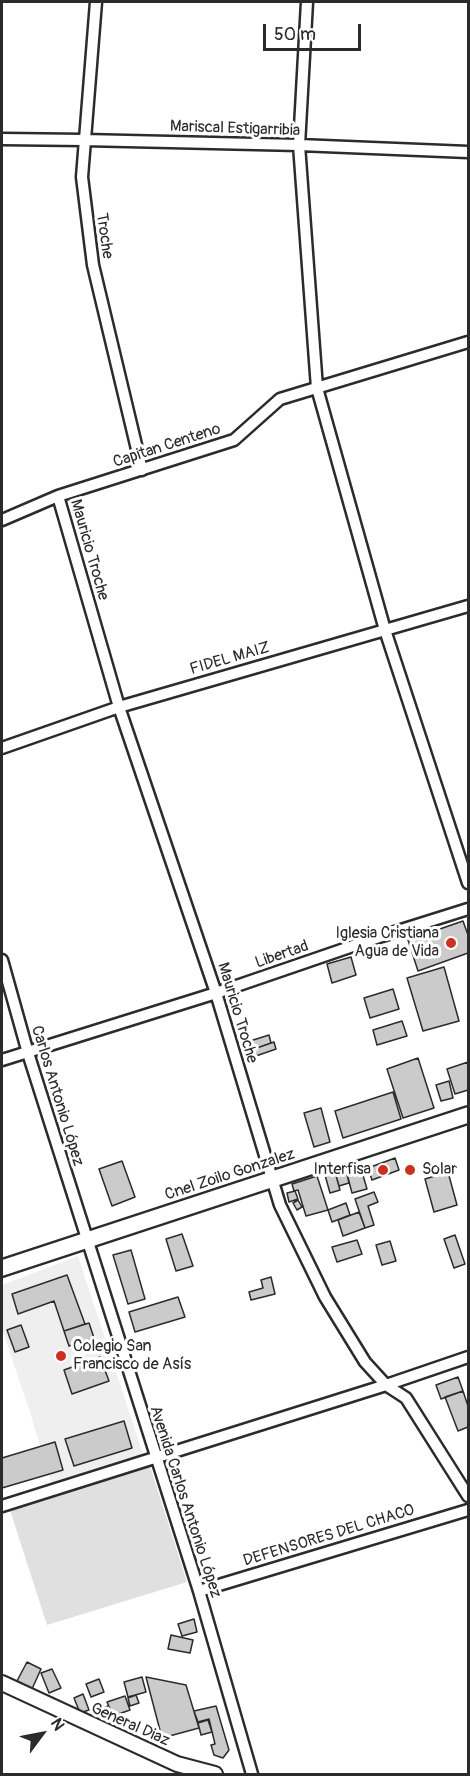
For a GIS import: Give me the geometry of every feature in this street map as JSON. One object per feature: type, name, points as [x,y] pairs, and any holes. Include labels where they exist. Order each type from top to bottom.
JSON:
[{"type":"main road","name":"Cnel Zoilo Gonzalez","points":[[2,1268],[468,1115]]},
{"type":"street","name":"Troche","points":[[96,2],[82,177],[93,265],[142,470]]},
{"type":"street","points":[[307,2],[299,145],[317,388],[385,630],[468,883]]},
{"type":"street","name":"Mariscal Estigarribia","points":[[2,140],[299,145],[468,152]]},
{"type":"street","name":"Capitan Centeno","points":[[2,520],[58,496],[234,440],[280,399],[468,342]]},
{"type":"street","name":"Mauricio Troche","points":[[58,496],[119,707],[216,993],[280,1205],[325,1297],[365,1362],[386,1385],[406,1398],[468,1496]]},
{"type":"street","name":"FIDEL MAIZ","points":[[2,748],[119,707],[468,606]]},
{"type":"street","name":"Libertad","points":[[2,1060],[216,993],[468,909]]},
{"type":"street","name":"Carlos Antonio López","points":[[2,960],[28,1053],[86,1240]]},
{"type":"street","name":"Avenida Carlos Antonio López","points":[[86,1240],[199,1591],[252,1774]]},
{"type":"street","points":[[2,1506],[468,1358]]},
{"type":"street","name":"DEFENSORES DEL CHACO","points":[[199,1591],[468,1510]]},
{"type":"street","name":"General Diaz","points":[[2,1683],[198,1773],[215,1774]]},
{"type":"shaded area","name":"Colegio San Francisco de Asís","points":[[78,1256],[143,1454],[51,1483],[2,1329],[2,1285]]},
{"type":"shaded area","points":[[150,1466],[187,1582],[47,1625],[10,1510]]},
{"type":"building","points":[[463,921],[468,935],[468,953],[418,971],[408,940]]},
{"type":"building","points":[[351,957],[356,975],[332,983],[327,964]]},
{"type":"building","points":[[444,967],[459,1021],[423,1031],[407,978]]},
{"type":"building","points":[[393,989],[399,1009],[370,1018],[364,998]]},
{"type":"building","points":[[402,1021],[407,1036],[377,1045],[373,1030]]},
{"type":"building","points":[[269,1035],[271,1043],[254,1049],[250,1041]]},
{"type":"building","points":[[274,1042],[276,1049],[256,1056],[254,1049]]},
{"type":"building","points":[[418,1058],[434,1108],[403,1118],[387,1069]]},
{"type":"building","points":[[468,1062],[468,1090],[455,1094],[447,1069]]},
{"type":"building","points":[[449,1081],[453,1098],[441,1101],[436,1085]]},
{"type":"building","points":[[393,1092],[401,1119],[343,1138],[335,1111]]},
{"type":"building","points":[[321,1108],[330,1142],[314,1147],[304,1113]]},
{"type":"building","points":[[395,1158],[399,1170],[372,1180],[368,1168]]},
{"type":"building","points":[[122,1161],[135,1197],[112,1206],[99,1169]]},
{"type":"building","points":[[360,1165],[367,1189],[352,1193],[346,1170]]},
{"type":"building","points":[[346,1170],[349,1183],[339,1186],[335,1172]]},
{"type":"building","points":[[335,1172],[340,1190],[330,1193],[325,1175]]},
{"type":"building","points":[[448,1172],[457,1205],[434,1212],[425,1179]]},
{"type":"building","points":[[317,1176],[328,1210],[306,1216],[298,1190],[294,1191],[292,1184]]},
{"type":"building","points":[[295,1191],[298,1199],[289,1202],[287,1193]]},
{"type":"building","points":[[374,1192],[378,1202],[368,1206],[374,1225],[365,1228],[355,1199]]},
{"type":"building","points":[[298,1200],[302,1207],[297,1210],[293,1203]]},
{"type":"building","points":[[346,1203],[350,1215],[332,1222],[328,1210]]},
{"type":"building","points":[[359,1212],[365,1228],[343,1236],[338,1220]]},
{"type":"building","points":[[182,1234],[193,1266],[176,1271],[166,1239]]},
{"type":"building","points":[[455,1235],[465,1264],[454,1268],[444,1239]]},
{"type":"building","points":[[357,1240],[362,1254],[337,1262],[332,1247]]},
{"type":"building","points":[[390,1241],[396,1261],[382,1265],[376,1245]]},
{"type":"building","points":[[131,1250],[145,1299],[128,1304],[113,1255]]},
{"type":"building","points":[[67,1275],[85,1324],[64,1331],[54,1301],[18,1314],[12,1294]]},
{"type":"building","points":[[271,1277],[275,1294],[251,1300],[249,1292],[263,1288],[261,1280]]},
{"type":"building","points":[[178,1297],[185,1317],[135,1332],[129,1312]]},
{"type":"building","points":[[89,1323],[94,1338],[69,1346],[64,1331]]},
{"type":"building","points":[[21,1325],[29,1347],[15,1352],[7,1330]]},
{"type":"building","points":[[100,1357],[109,1381],[72,1394],[64,1370]]},
{"type":"building","points":[[458,1377],[463,1391],[441,1399],[436,1385]]},
{"type":"building","points":[[463,1391],[468,1406],[468,1427],[458,1431],[445,1397]]},
{"type":"building","points":[[124,1421],[132,1448],[74,1466],[65,1439]]},
{"type":"building","points":[[55,1442],[63,1470],[2,1488],[2,1458]]},
{"type":"building","points":[[194,1619],[197,1632],[182,1636],[178,1624]]},
{"type":"building","points":[[171,1635],[193,1640],[190,1653],[168,1649]]},
{"type":"building","points":[[27,1662],[41,1669],[32,1689],[17,1681]]},
{"type":"building","points":[[52,1669],[61,1688],[49,1693],[41,1673]]},
{"type":"building","points":[[142,1677],[146,1692],[128,1697],[124,1682]]},
{"type":"building","points":[[146,1677],[186,1685],[199,1728],[162,1738]]},
{"type":"building","points":[[99,1679],[104,1692],[91,1697],[86,1684]]},
{"type":"building","points":[[83,1694],[89,1710],[80,1713],[74,1698]]},
{"type":"building","points":[[136,1695],[139,1703],[130,1706],[128,1698]]},
{"type":"building","points":[[125,1696],[130,1710],[113,1716],[107,1702]]},
{"type":"building","points":[[108,1706],[114,1722],[105,1725],[100,1709]]},
{"type":"building","points":[[216,1706],[229,1750],[223,1758],[214,1755],[211,1745],[215,1744],[209,1719],[198,1722],[194,1711]]},
{"type":"building","points":[[208,1720],[212,1732],[201,1735],[198,1723]]},
{"type":"place","name":"Iglesia Cristiana Agua de Vida","points":[[451,943]]},
{"type":"place","name":"Interfisa","points":[[383,1170]]},
{"type":"place","name":"Solar","points":[[410,1170]]},
{"type":"place","name":"Colegio San Francisco de Asís","points":[[61,1356]]}]
